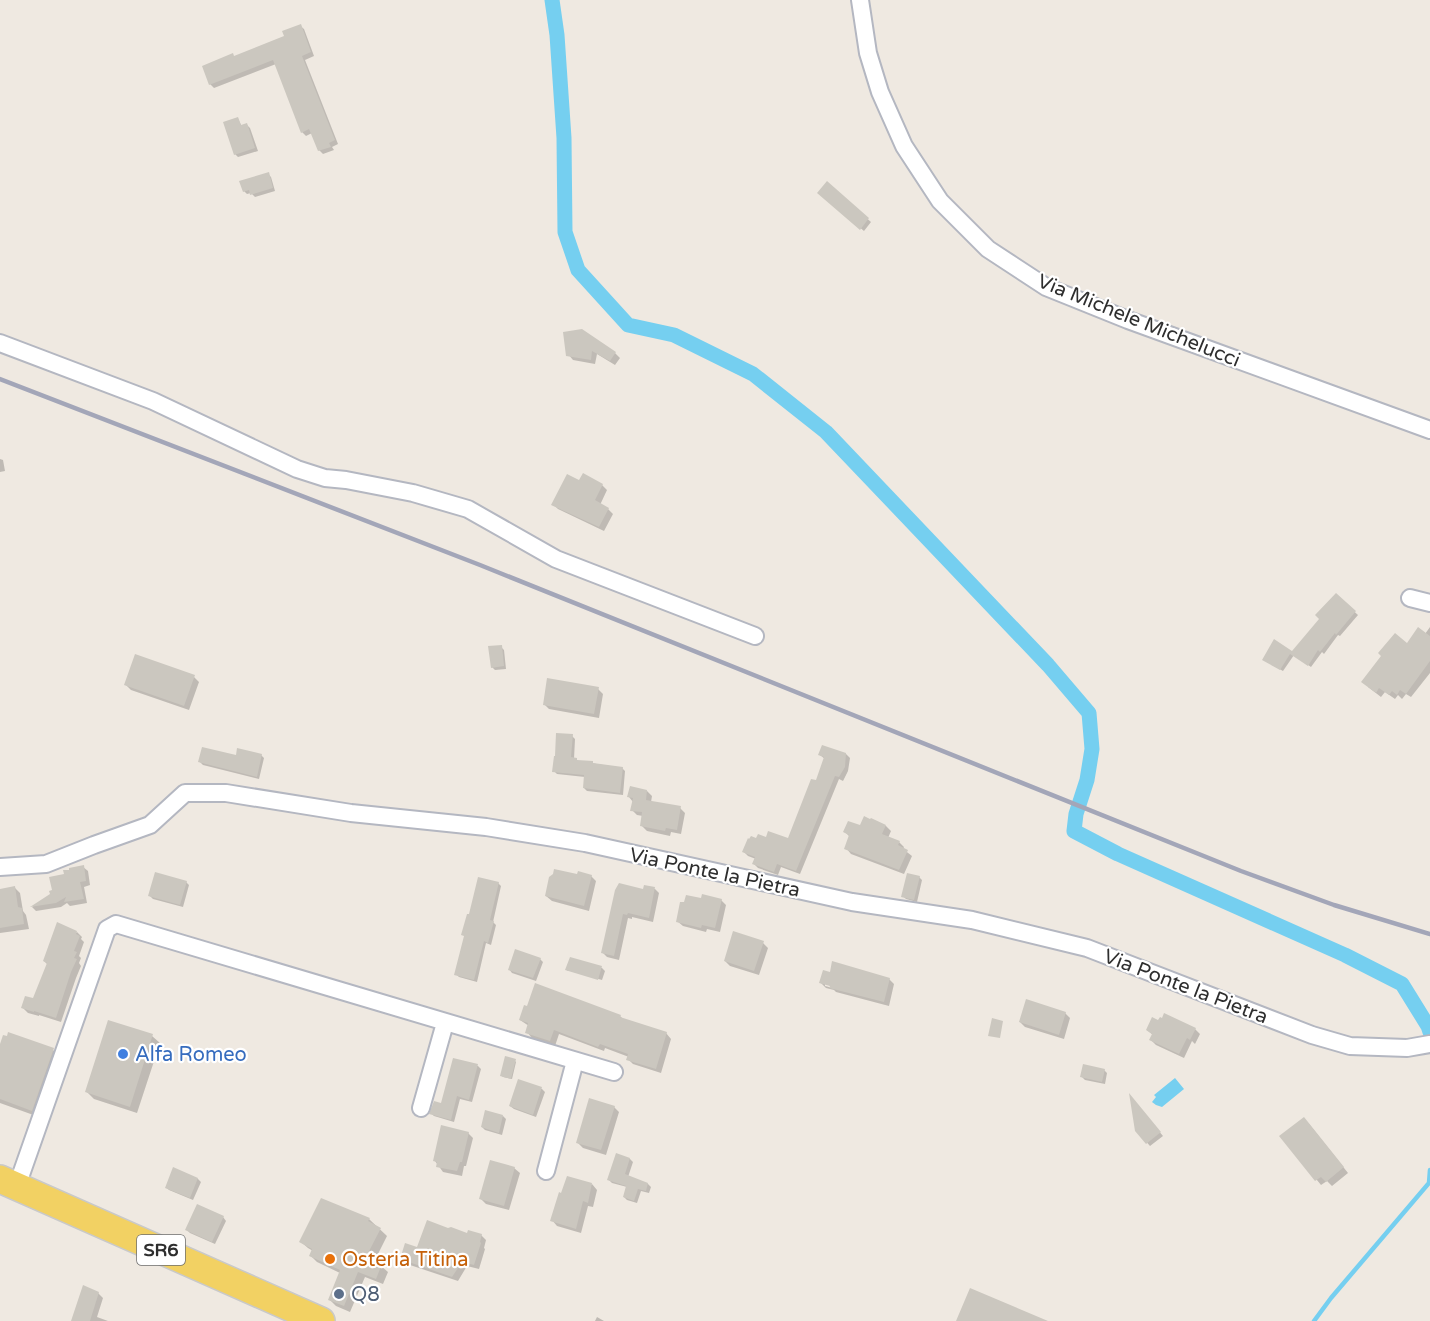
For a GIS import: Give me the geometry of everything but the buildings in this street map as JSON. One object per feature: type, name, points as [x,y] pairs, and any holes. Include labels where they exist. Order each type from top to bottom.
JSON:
[{"type":"main road","name":"SR6","points":[[9,1183],[321,1321]]},
{"type":"street","name":"Via Michele Michelucci","points":[[860,0],[868,53],[880,92],[904,146],[940,201],[988,249],[1046,287],[1128,320],[1430,430]]},
{"type":"street","points":[[0,344],[153,402],[297,469],[325,478],[413,493],[468,509],[556,559],[755,636]]},
{"type":"street","points":[[1410,598],[1430,603]]},
{"type":"street","name":"Via Ponte la Pietra","points":[[0,867],[46,864],[150,825],[185,793],[226,794],[351,813],[486,827],[585,843],[852,902],[972,920],[1087,948],[1312,1035],[1350,1046],[1407,1048],[1430,1044]]},
{"type":"street","points":[[9,1183],[107,929],[116,924],[614,1072]]},
{"type":"street","points":[[421,1108],[445,1023]]},
{"type":"street","points":[[546,1171],[575,1061]]},
{"type":"water","points":[[1175,1078],[1184,1089],[1162,1107],[1152,1102],[1156,1097],[1154,1095]]},
{"type":"waterway","points":[[552,0],[557,35],[564,138],[565,232],[578,270],[628,325],[674,335],[753,374],[826,432],[1048,665],[1089,713],[1092,749],[1074,831],[1118,854],[1345,955],[1402,984],[1430,1032]]},
{"type":"waterway","points":[[1314,1321],[1429,1183],[1430,1170]]},
{"type":"railway","points":[[0,379],[480,565],[1241,871],[1334,905],[1430,934]]},
{"type":"place","name":"Alfa Romeo","points":[[123,1054]]},
{"type":"place","name":"Osteria Titina","points":[[330,1259]]},
{"type":"place","name":"Q8","points":[[339,1294]]}]
